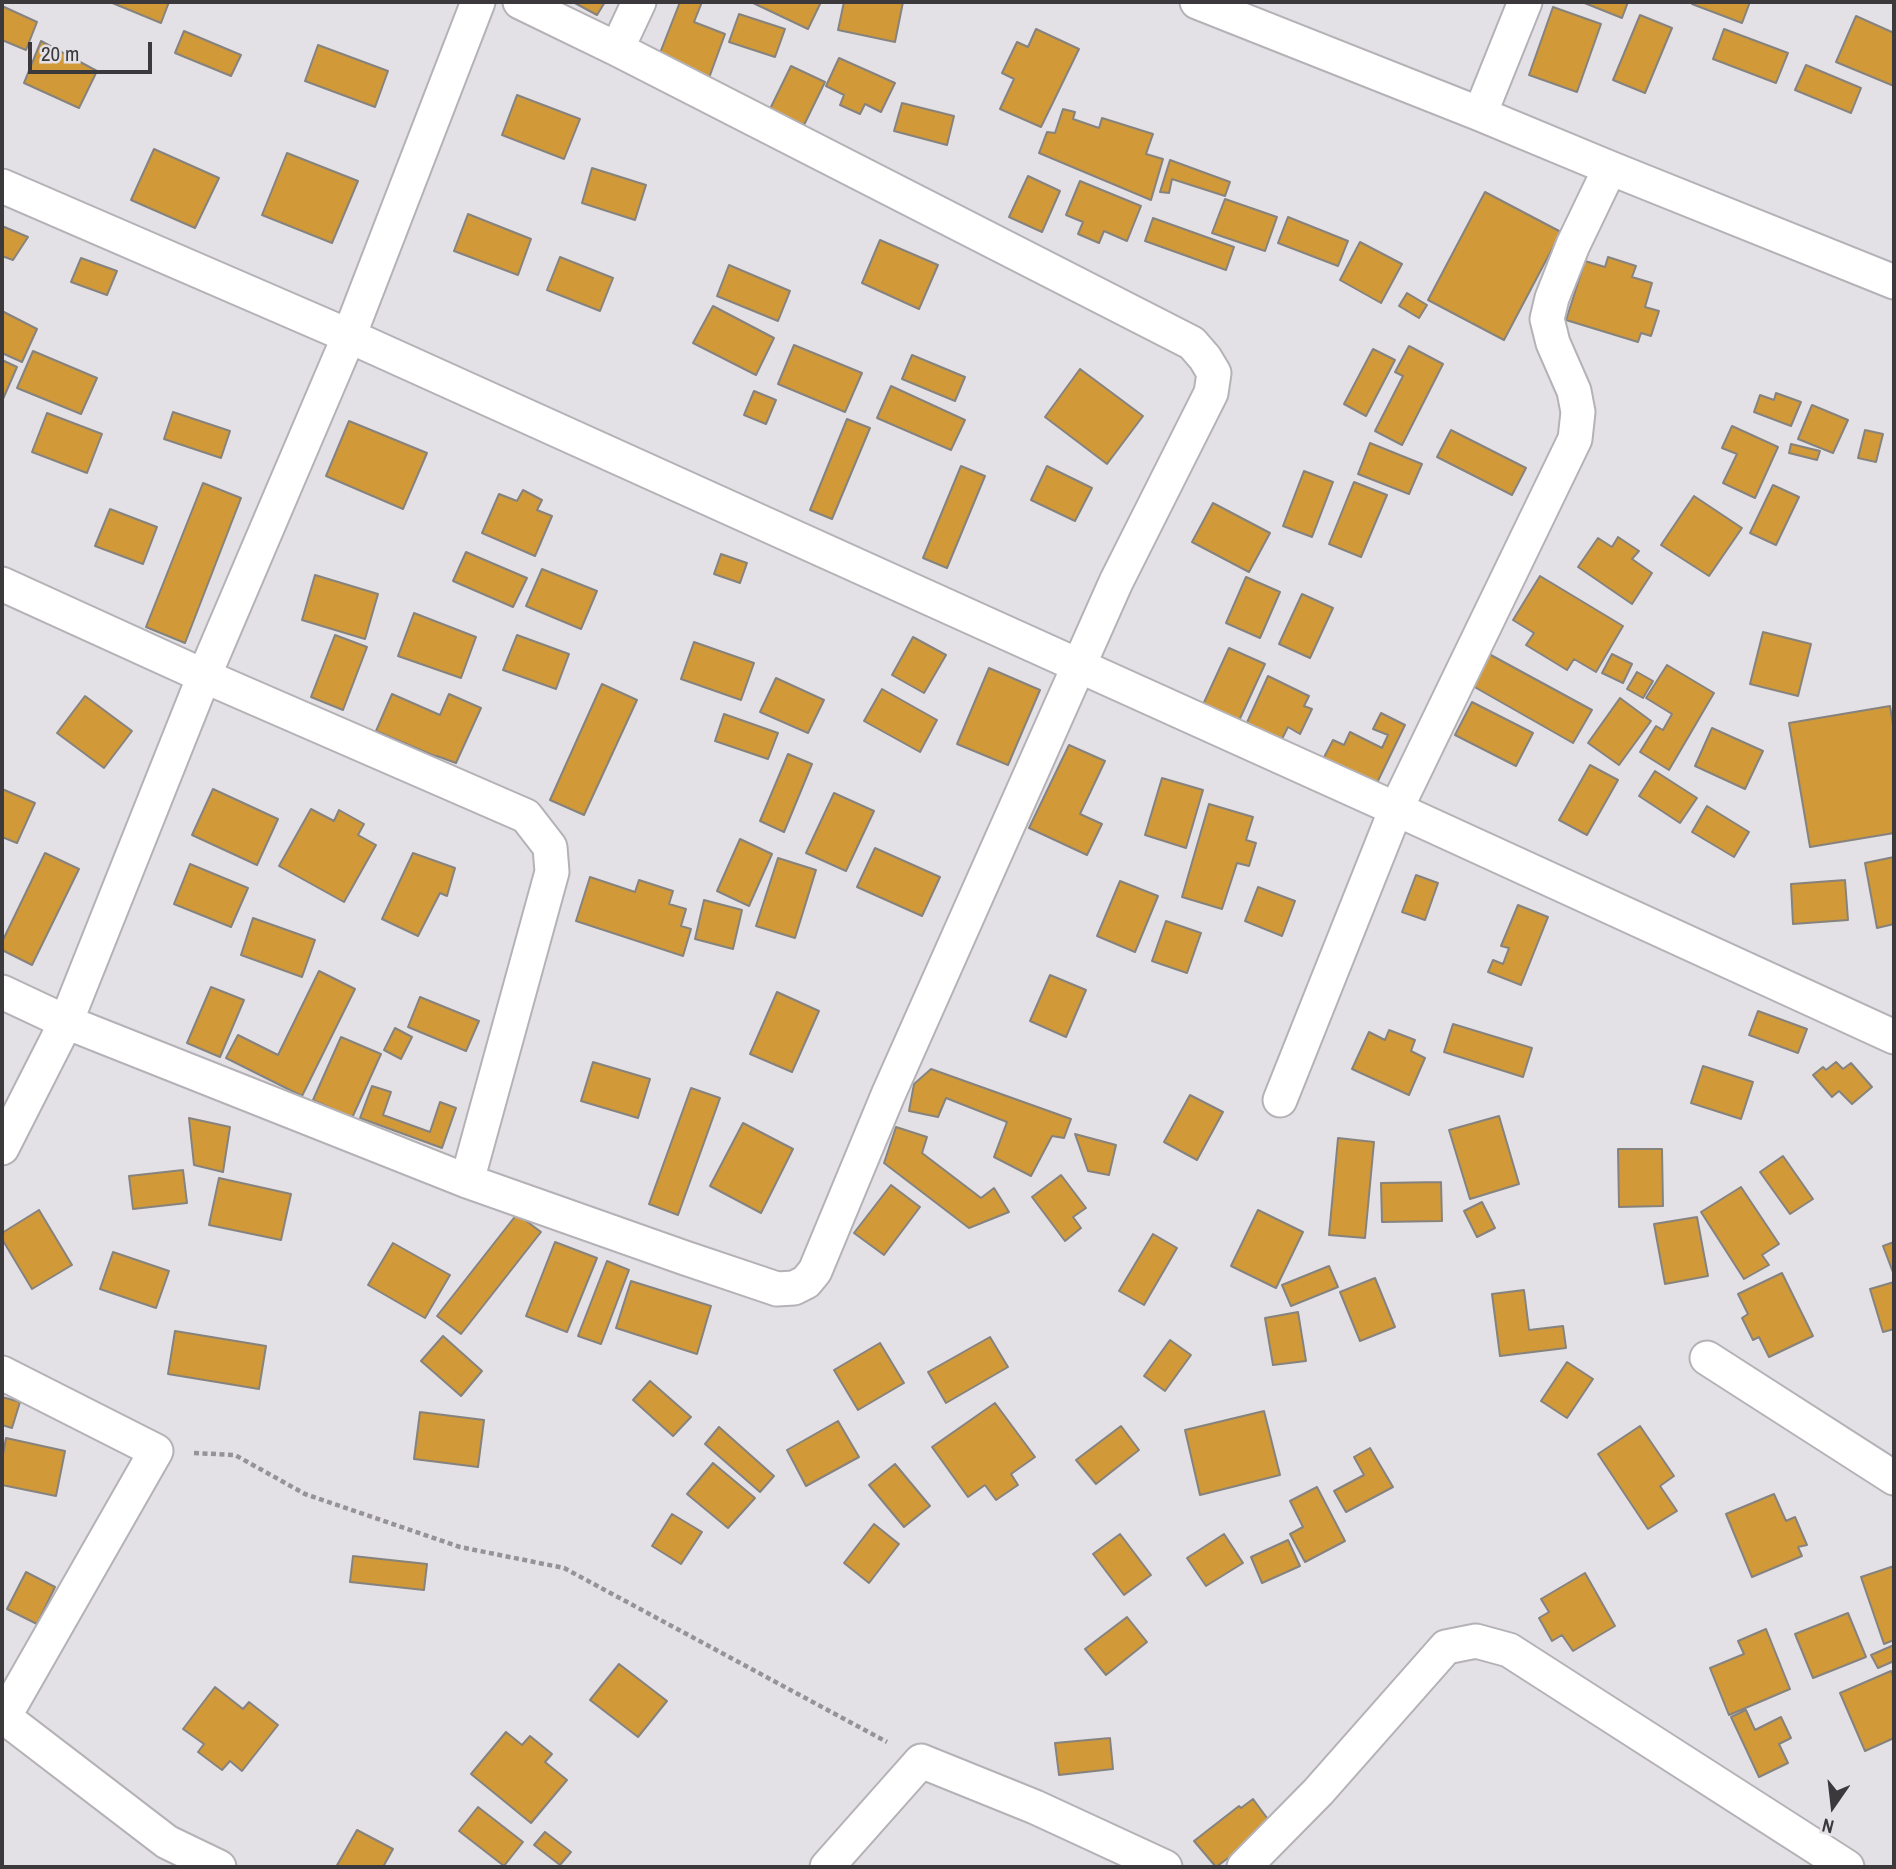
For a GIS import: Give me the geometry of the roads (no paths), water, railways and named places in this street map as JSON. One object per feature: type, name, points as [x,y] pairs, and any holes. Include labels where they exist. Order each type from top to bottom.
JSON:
[{"type":"street","points":[[2,1148],[66,1022],[204,676],[349,336],[478,2]]},
{"type":"street","points":[[2,992],[66,1022],[467,1181],[777,1289],[794,1289],[806,1282],[815,1271],[888,1096],[1116,582],[1211,393],[1214,373],[1192,343],[520,2]]},
{"type":"street","points":[[617,49],[639,2]]},
{"type":"street","points":[[1197,2],[1894,282]]},
{"type":"street","points":[[1480,114],[1525,2]]},
{"type":"street","points":[[1280,1100],[1396,809],[1575,439],[1578,412],[1574,391],[1553,343],[1546,319],[1573,245],[1610,168]]},
{"type":"street","points":[[2,186],[349,336],[1894,1037]]},
{"type":"street","points":[[2,584],[204,676],[526,816],[550,847],[552,872],[467,1181]]},
{"type":"street","points":[[1707,1358],[1894,1478]]},
{"type":"street","points":[[2,1374],[156,1451],[3,1718],[167,1842],[219,1867]]},
{"type":"street","points":[[1244,1867],[1318,1791],[1446,1647],[1476,1641],[1509,1650],[1847,1867]]},
{"type":"street","points":[[827,1867],[921,1761],[1035,1807],[1165,1867]]}]
